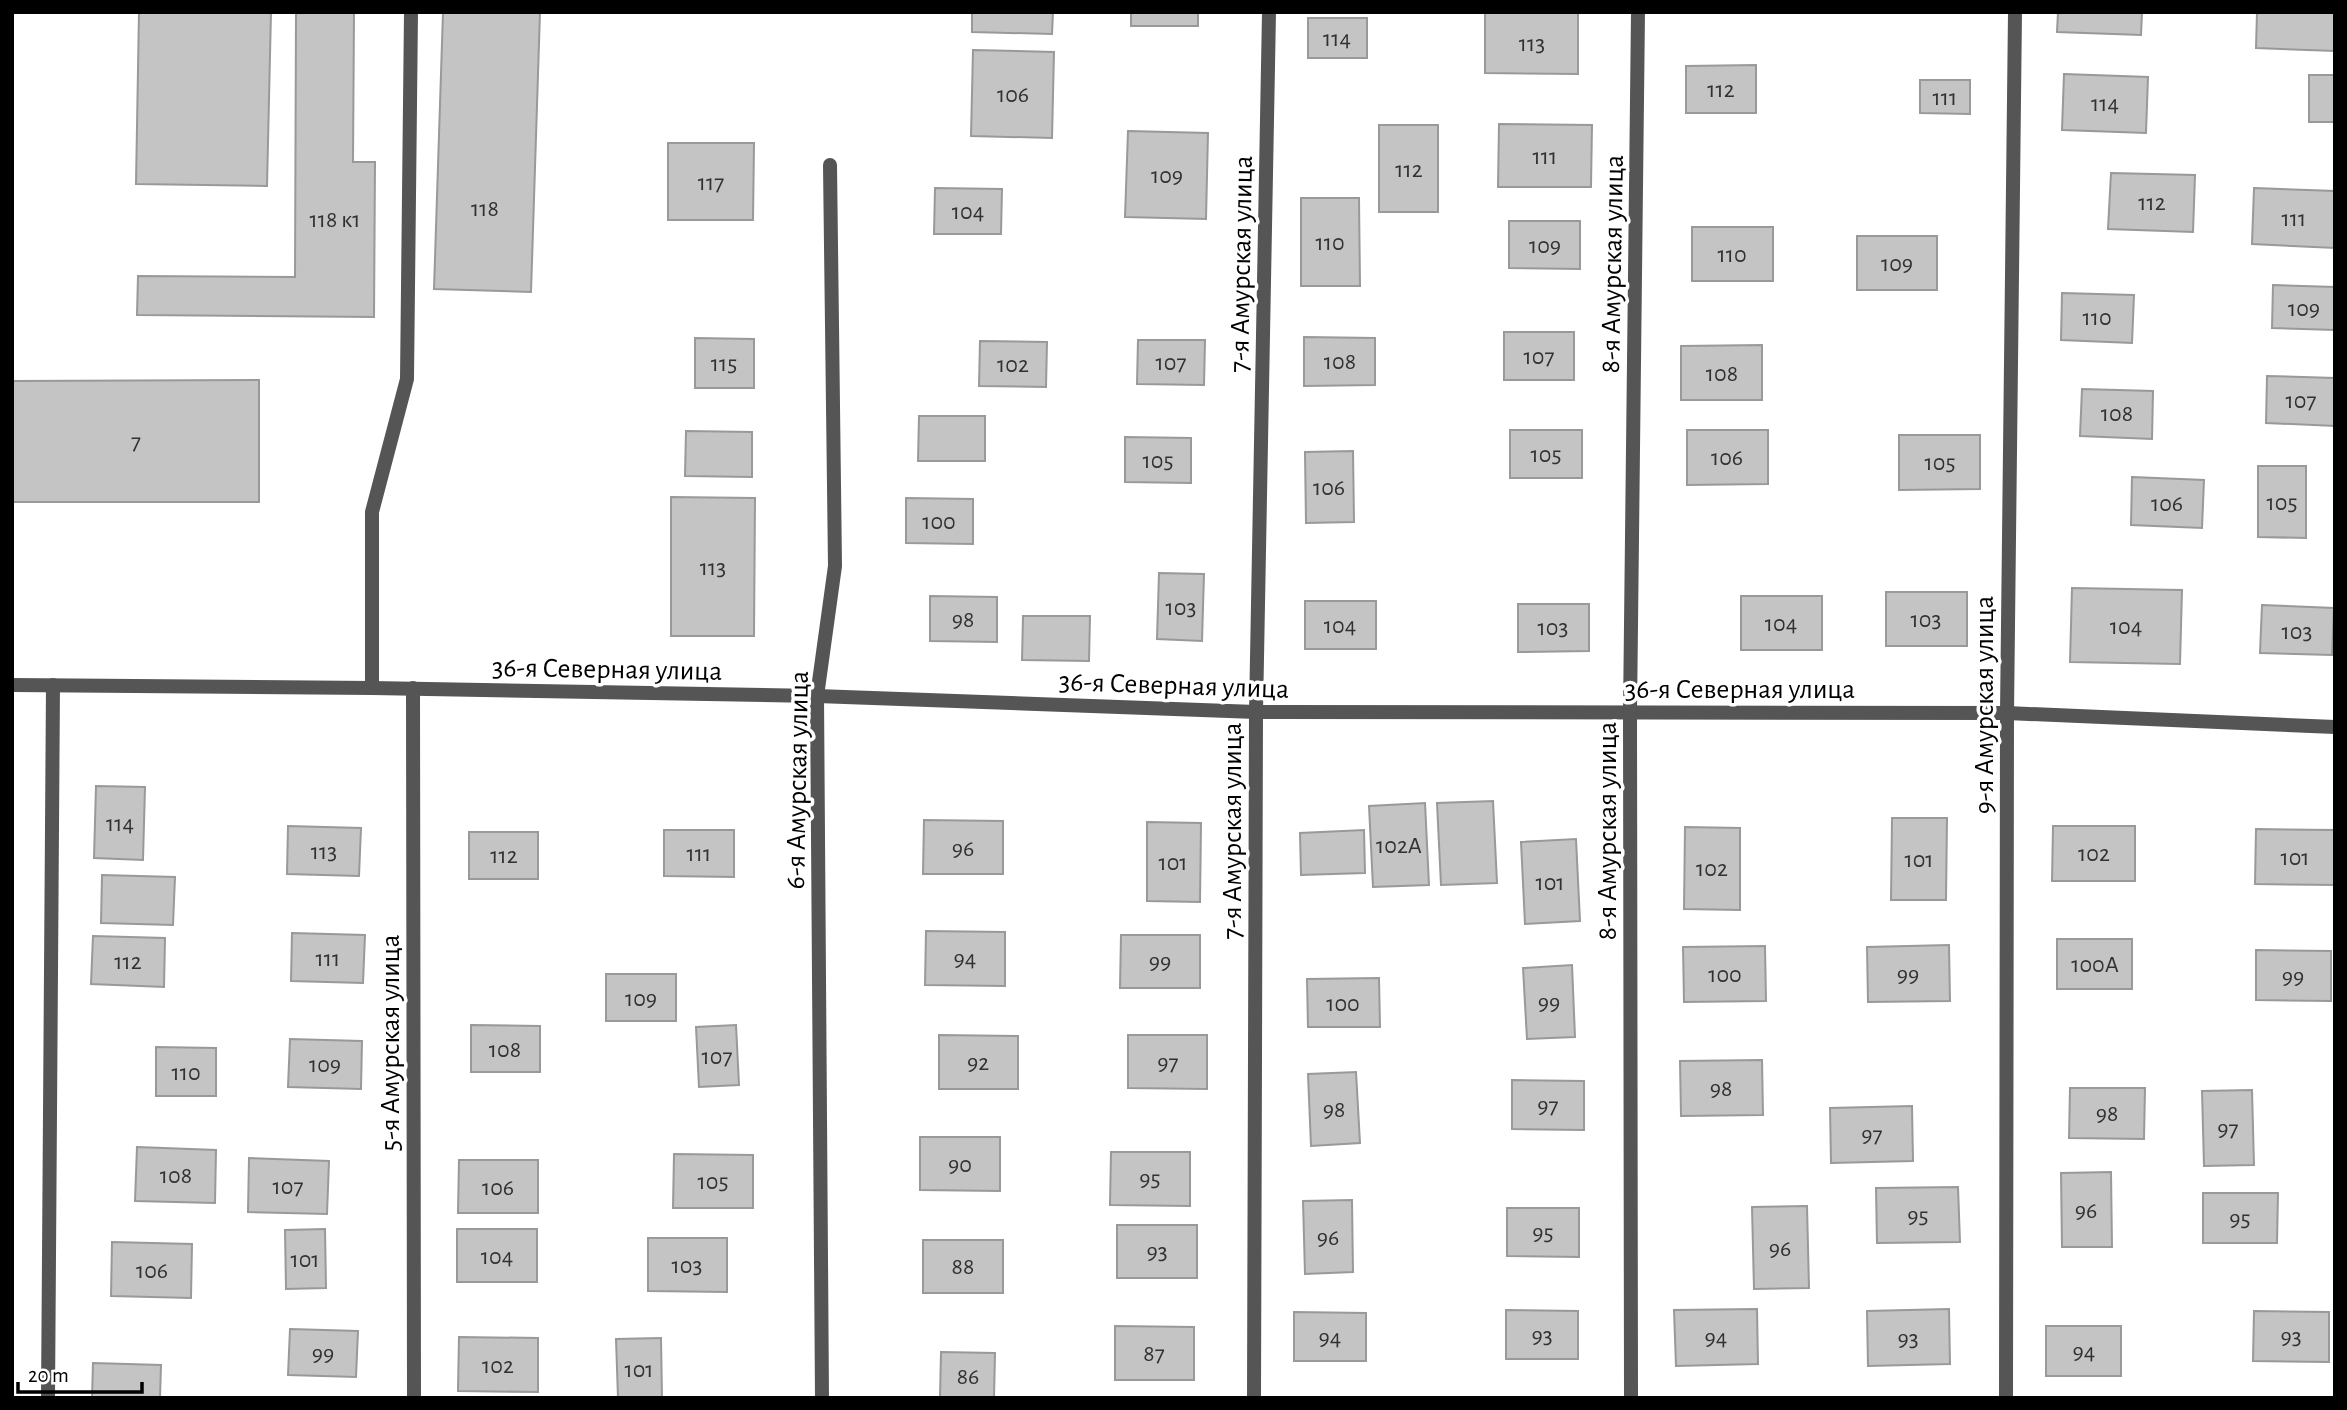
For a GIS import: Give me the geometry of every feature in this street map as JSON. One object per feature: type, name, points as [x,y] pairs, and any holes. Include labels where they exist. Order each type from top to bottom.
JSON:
[{"type":"street","points":[[372,688],[372,512],[407,379],[411,12]]},
{"type":"street","name":"7-я Амурская улица","points":[[1254,1398],[1256,712],[1269,12]]},
{"type":"street","name":"8-я Амурская улица","points":[[1631,1398],[1630,712],[1638,12]]},
{"type":"street","name":"9-я Амурская улица","points":[[2006,1398],[2007,713],[2015,12]]},
{"type":"street","name":"6-я Амурская улица","points":[[822,1398],[817,696],[835,566],[830,165]]},
{"type":"street","name":"36-я Северная улица","points":[[12,685],[413,688],[817,696],[1256,712],[2007,713],[2335,727]]},
{"type":"street","points":[[48,1398],[52,685]]},
{"type":"street","name":"5-я Амурская улица","points":[[413,688],[414,1398]]},
{"type":"building","points":[[139,12],[271,12],[267,186],[136,184]]},
{"type":"building","points":[[296,12],[354,12],[353,162],[375,162],[374,317],[137,315],[138,276],[295,277]]},
{"type":"building","points":[[443,12],[540,12],[531,292],[434,289]]},
{"type":"building","points":[[972,12],[1053,12],[1052,34],[972,32]]},
{"type":"building","points":[[1131,12],[1198,12],[1198,26],[1131,26]]},
{"type":"building","points":[[1485,12],[1578,12],[1578,74],[1485,73]]},
{"type":"building","points":[[2058,12],[2142,12],[2141,35],[2057,32]]},
{"type":"building","points":[[2257,12],[2335,12],[2335,51],[2256,48]]},
{"type":"building","points":[[1308,18],[1367,18],[1367,58],[1308,58]]},
{"type":"building","points":[[973,50],[1054,52],[1052,138],[971,136]]},
{"type":"building","points":[[1756,65],[1756,113],[1686,113],[1686,66]]},
{"type":"building","points":[[2064,74],[2148,77],[2146,133],[2062,130]]},
{"type":"building","points":[[2309,75],[2335,75],[2335,122],[2309,122]]},
{"type":"building","points":[[1920,80],[1970,80],[1970,114],[1920,113]]},
{"type":"building","points":[[1499,124],[1592,125],[1591,187],[1498,187]]},
{"type":"building","points":[[1379,125],[1438,125],[1438,212],[1379,212]]},
{"type":"building","points":[[1128,131],[1208,133],[1206,219],[1125,217]]},
{"type":"building","points":[[668,143],[754,143],[753,220],[668,220]]},
{"type":"building","points":[[2111,173],[2195,175],[2193,232],[2108,229]]},
{"type":"building","points":[[935,188],[1002,189],[1001,234],[934,234]]},
{"type":"building","points":[[2254,188],[2335,191],[2335,248],[2252,244]]},
{"type":"building","points":[[1301,198],[1359,198],[1360,286],[1301,286]]},
{"type":"building","points":[[1509,221],[1580,221],[1580,269],[1509,268]]},
{"type":"building","points":[[1692,227],[1773,227],[1773,281],[1692,281]]},
{"type":"building","points":[[1857,236],[1937,236],[1937,290],[1857,290]]},
{"type":"building","points":[[2273,285],[2335,287],[2335,330],[2272,328]]},
{"type":"building","points":[[2062,293],[2134,295],[2132,343],[2061,340]]},
{"type":"building","points":[[1504,332],[1574,332],[1574,380],[1504,380]]},
{"type":"building","points":[[1304,337],[1375,338],[1375,385],[1304,386]]},
{"type":"building","points":[[695,338],[754,339],[754,388],[695,388]]},
{"type":"building","points":[[1138,340],[1205,340],[1204,385],[1137,384]]},
{"type":"building","points":[[980,341],[1047,342],[1046,387],[979,386]]},
{"type":"building","points":[[1762,345],[1762,400],[1681,400],[1681,346]]},
{"type":"building","points":[[2267,376],[2335,378],[2335,426],[2266,423]]},
{"type":"building","points":[[259,380],[259,502],[12,502],[12,381]]},
{"type":"building","points":[[2082,389],[2153,391],[2152,439],[2080,436]]},
{"type":"building","points":[[919,416],[985,416],[985,461],[918,461]]},
{"type":"building","points":[[1510,430],[1582,430],[1582,478],[1510,478]]},
{"type":"building","points":[[1687,430],[1768,430],[1768,484],[1687,485]]},
{"type":"building","points":[[686,431],[752,432],[752,477],[685,476]]},
{"type":"building","points":[[1899,435],[1980,435],[1980,489],[1899,490]]},
{"type":"building","points":[[1125,437],[1191,438],[1191,483],[1125,482]]},
{"type":"building","points":[[1353,451],[1354,522],[1306,523],[1305,452]]},
{"type":"building","points":[[2258,466],[2306,466],[2306,538],[2258,537]]},
{"type":"building","points":[[2132,477],[2204,480],[2202,528],[2131,525]]},
{"type":"building","points":[[671,497],[755,498],[754,636],[671,636]]},
{"type":"building","points":[[906,498],[973,499],[973,544],[906,543]]},
{"type":"building","points":[[1159,573],[1204,574],[1202,641],[1157,639]]},
{"type":"building","points":[[2072,588],[2182,590],[2180,664],[2070,662]]},
{"type":"building","points":[[1886,592],[1967,592],[1967,646],[1886,646]]},
{"type":"building","points":[[930,596],[997,597],[997,642],[930,641]]},
{"type":"building","points":[[1741,596],[1822,596],[1822,650],[1741,650]]},
{"type":"building","points":[[1305,601],[1376,601],[1376,649],[1305,649]]},
{"type":"building","points":[[1518,604],[1589,604],[1589,651],[1518,652]]},
{"type":"building","points":[[2262,605],[2334,608],[2332,655],[2260,653]]},
{"type":"building","points":[[1023,616],[1090,616],[1089,661],[1022,660]]},
{"type":"building","points":[[96,786],[145,787],[143,860],[94,858]]},
{"type":"building","points":[[1493,801],[1497,883],[1441,885],[1437,803]]},
{"type":"building","points":[[1425,803],[1429,885],[1373,887],[1369,806]]},
{"type":"building","points":[[1892,818],[1947,818],[1946,900],[1891,900]]},
{"type":"building","points":[[924,820],[1003,821],[1003,874],[923,874]]},
{"type":"building","points":[[1147,822],[1201,823],[1200,902],[1147,901]]},
{"type":"building","points":[[288,826],[361,828],[359,876],[287,874]]},
{"type":"building","points":[[2053,826],[2135,826],[2135,881],[2052,881]]},
{"type":"building","points":[[1685,827],[1740,828],[1740,910],[1684,909]]},
{"type":"building","points":[[2256,829],[2335,830],[2335,885],[2255,884]]},
{"type":"building","points":[[664,830],[734,830],[734,877],[664,876]]},
{"type":"building","points":[[1364,830],[1365,873],[1301,875],[1300,833]]},
{"type":"building","points":[[469,832],[538,832],[538,879],[469,879]]},
{"type":"building","points":[[1576,839],[1580,921],[1525,924],[1521,842]]},
{"type":"building","points":[[102,875],[175,877],[173,925],[101,923]]},
{"type":"building","points":[[926,931],[1005,932],[1005,986],[925,985]]},
{"type":"building","points":[[292,933],[365,935],[363,983],[291,981]]},
{"type":"building","points":[[1121,935],[1200,935],[1200,988],[1120,988]]},
{"type":"building","points":[[93,936],[165,938],[164,987],[91,984]]},
{"type":"building","points":[[2057,939],[2132,939],[2132,989],[2057,989]]},
{"type":"building","points":[[1949,945],[1950,1001],[1868,1002],[1867,947]]},
{"type":"building","points":[[1765,946],[1766,1001],[1684,1002],[1683,947]]},
{"type":"building","points":[[2256,950],[2331,951],[2331,1001],[2256,1000]]},
{"type":"building","points":[[1572,965],[1575,1037],[1527,1039],[1523,968]]},
{"type":"building","points":[[606,974],[676,974],[676,1021],[606,1021]]},
{"type":"building","points":[[1379,978],[1380,1027],[1308,1027],[1307,979]]},
{"type":"building","points":[[471,1025],[540,1026],[540,1072],[471,1072]]},
{"type":"building","points":[[736,1025],[739,1085],[699,1087],[696,1027]]},
{"type":"building","points":[[939,1035],[1018,1036],[1018,1089],[939,1089]]},
{"type":"building","points":[[1128,1035],[1207,1035],[1207,1089],[1128,1088]]},
{"type":"building","points":[[290,1039],[362,1041],[361,1089],[288,1087]]},
{"type":"building","points":[[156,1047],[216,1048],[216,1096],[156,1096]]},
{"type":"building","points":[[1762,1060],[1763,1115],[1681,1116],[1680,1061]]},
{"type":"building","points":[[1356,1072],[1360,1143],[1311,1146],[1308,1074]]},
{"type":"building","points":[[1512,1080],[1584,1081],[1584,1130],[1512,1129]]},
{"type":"building","points":[[2070,1088],[2145,1088],[2144,1139],[2069,1138]]},
{"type":"building","points":[[2252,1090],[2254,1165],[2204,1166],[2202,1091]]},
{"type":"building","points":[[1912,1106],[1913,1161],[1831,1163],[1830,1108]]},
{"type":"building","points":[[920,1137],[1000,1137],[1000,1191],[920,1190]]},
{"type":"building","points":[[137,1147],[216,1150],[215,1203],[135,1201]]},
{"type":"building","points":[[1111,1152],[1190,1152],[1190,1206],[1110,1205]]},
{"type":"building","points":[[674,1154],[753,1155],[753,1208],[673,1208]]},
{"type":"building","points":[[249,1158],[329,1161],[327,1214],[248,1212]]},
{"type":"building","points":[[459,1160],[538,1160],[538,1213],[458,1213]]},
{"type":"building","points":[[2111,1172],[2112,1247],[2062,1247],[2061,1173]]},
{"type":"building","points":[[1958,1187],[1960,1242],[1877,1243],[1876,1188]]},
{"type":"building","points":[[2203,1193],[2278,1193],[2277,1243],[2203,1243]]},
{"type":"building","points":[[1352,1200],[1353,1272],[1305,1274],[1303,1201]]},
{"type":"building","points":[[1807,1206],[1809,1288],[1754,1289],[1752,1207]]},
{"type":"building","points":[[1507,1208],[1579,1208],[1579,1257],[1507,1256]]},
{"type":"building","points":[[1117,1225],[1197,1225],[1197,1278],[1117,1278]]},
{"type":"building","points":[[325,1229],[326,1288],[286,1289],[285,1230]]},
{"type":"building","points":[[457,1229],[537,1229],[537,1282],[457,1282]]},
{"type":"building","points":[[648,1238],[727,1238],[727,1292],[648,1291]]},
{"type":"building","points":[[923,1240],[1003,1240],[1003,1293],[923,1293]]},
{"type":"building","points":[[112,1242],[192,1244],[191,1298],[111,1296]]},
{"type":"building","points":[[1757,1309],[1758,1364],[1676,1366],[1674,1310]]},
{"type":"building","points":[[1949,1309],[1950,1364],[1868,1366],[1867,1311]]},
{"type":"building","points":[[1506,1310],[1578,1311],[1578,1359],[1506,1359]]},
{"type":"building","points":[[2254,1311],[2329,1312],[2329,1362],[2253,1361]]},
{"type":"building","points":[[1294,1312],[1366,1313],[1366,1361],[1294,1361]]},
{"type":"building","points":[[1115,1326],[1194,1327],[1194,1380],[1115,1380]]},
{"type":"building","points":[[2046,1326],[2121,1326],[2121,1376],[2046,1376]]},
{"type":"building","points":[[290,1329],[358,1331],[356,1377],[288,1375]]},
{"type":"building","points":[[459,1337],[538,1338],[538,1392],[458,1391]]},
{"type":"building","points":[[661,1338],[662,1398],[618,1398],[616,1339]]},
{"type":"building","points":[[941,1352],[995,1353],[994,1398],[940,1398]]},
{"type":"building","points":[[93,1363],[161,1365],[160,1398],[92,1398]]}]
